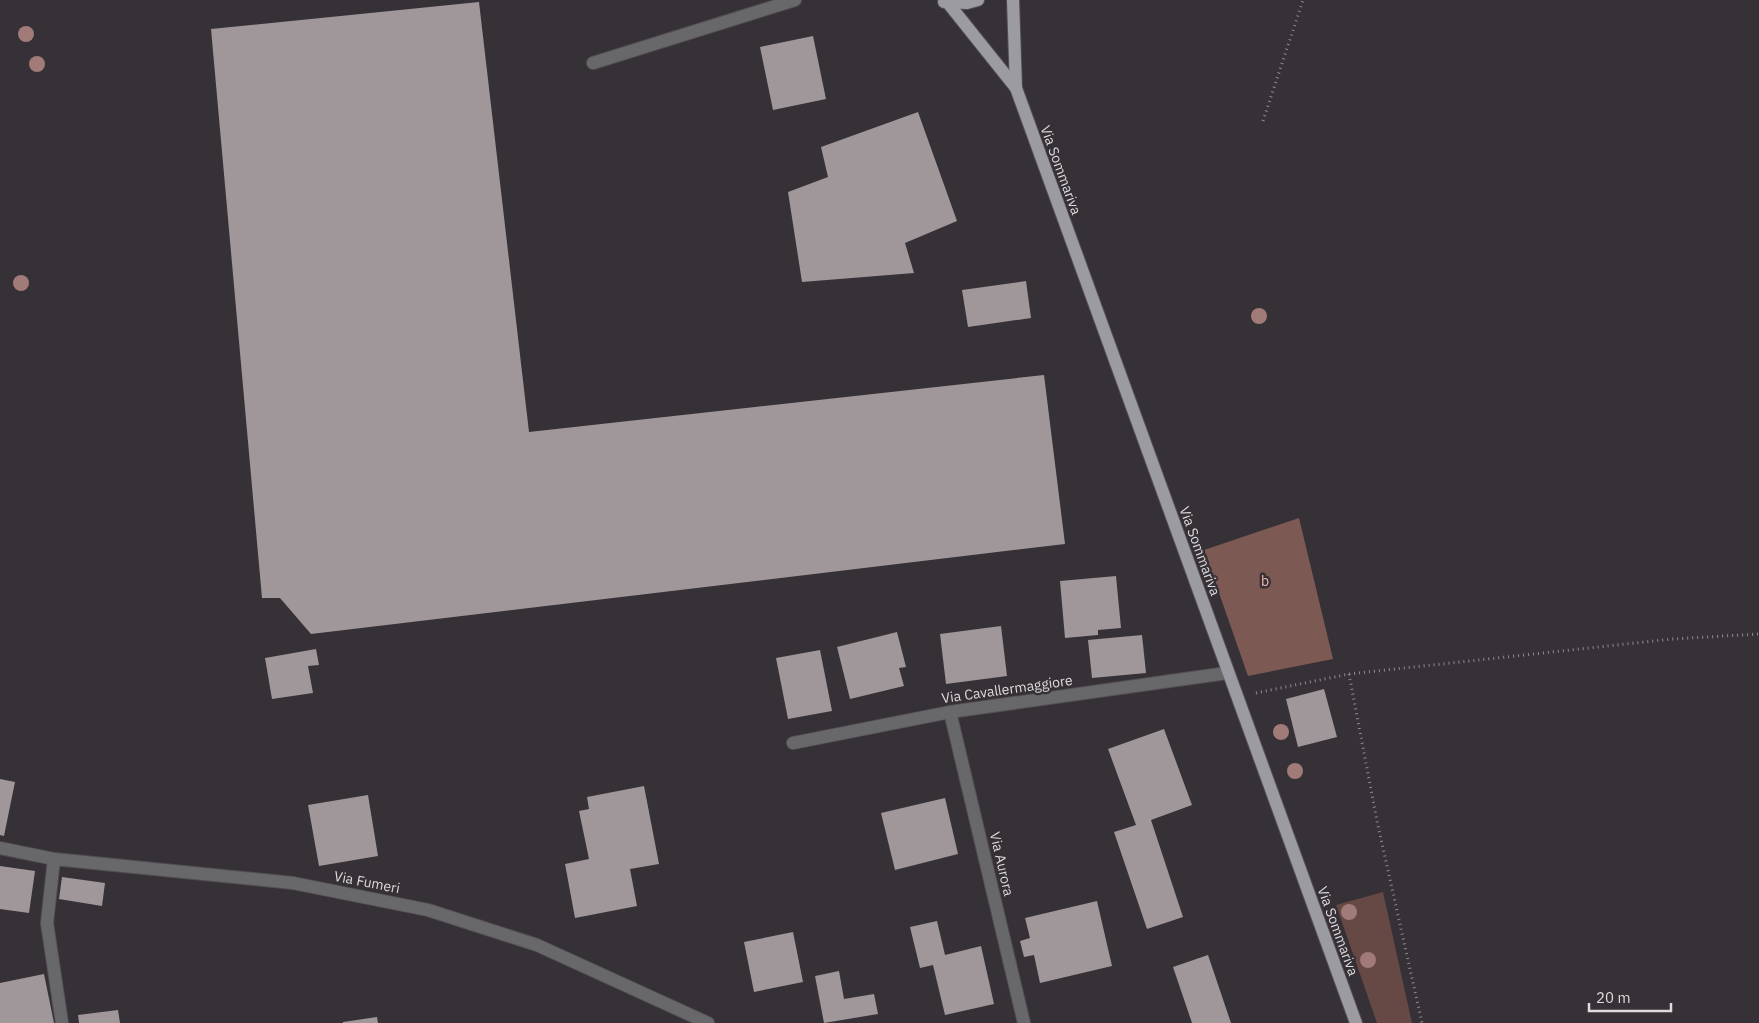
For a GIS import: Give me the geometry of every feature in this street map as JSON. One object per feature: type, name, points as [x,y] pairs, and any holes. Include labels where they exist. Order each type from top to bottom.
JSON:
[{"type":"main road","points":[[944,1],[967,3],[978,0]]},
{"type":"main road","name":"Via Sommariva","points":[[1013,0],[1016,88],[1227,673],[1356,1023]]},
{"type":"main road","name":"Via Sommariva","points":[[944,1],[1016,88]]},
{"type":"street","points":[[592,63],[795,0]]},
{"type":"street","name":"Via Cavallermaggiore","points":[[793,743],[950,712],[1227,673]]},
{"type":"street","name":"Via Aurora","points":[[950,712],[1024,1023]]},
{"type":"street","name":"Via Fumeri","points":[[0,848],[54,859],[293,883],[428,910],[537,945],[708,1023]]},
{"type":"street","points":[[54,859],[47,923],[62,1023]]},
{"type":"path","points":[[1263,121],[1303,0]]},
{"type":"path","points":[[1236,697],[1349,674],[1672,639],[1759,634]]},
{"type":"path","points":[[1349,674],[1377,821],[1422,1023]]},
{"type":"shaded area","points":[[1383,892],[1412,1023],[1377,1023],[1336,905]]},
{"type":"green space","name":"b","points":[[1299,518],[1333,659],[1248,676],[1204,550]]},
{"type":"building","points":[[479,2],[529,432],[1044,375],[1065,544],[311,634],[280,598],[262,598],[211,29]]},
{"type":"building","points":[[813,36],[826,99],[773,110],[760,47]]},
{"type":"building","points":[[918,112],[957,221],[905,243],[914,273],[802,282],[788,192],[828,177],[821,147]]},
{"type":"building","points":[[1026,281],[1031,318],[968,327],[962,290]]},
{"type":"building","points":[[1116,576],[1121,628],[1098,630],[1098,635],[1065,638],[1060,581]]},
{"type":"building","points":[[1001,626],[1007,676],[946,684],[940,634]]},
{"type":"building","points":[[897,632],[906,667],[899,668],[904,686],[850,699],[837,647]]},
{"type":"building","points":[[1142,635],[1146,673],[1092,678],[1088,640]]},
{"type":"building","points":[[316,649],[319,665],[308,666],[313,693],[272,699],[265,658]]},
{"type":"building","points":[[820,650],[832,711],[788,719],[776,658]]},
{"type":"building","points":[[1324,689],[1337,737],[1298,747],[1286,699]]},
{"type":"building","points":[[1164,729],[1192,805],[1151,820],[1183,917],[1147,929],[1114,832],[1136,825],[1108,749]]},
{"type":"building","points":[[0,779],[15,782],[4,836],[0,835]]},
{"type":"building","points":[[644,786],[659,864],[630,869],[637,906],[575,918],[565,864],[589,859],[579,811],[589,809],[587,797]]},
{"type":"building","points":[[368,795],[378,856],[319,866],[308,805]]},
{"type":"building","points":[[945,798],[958,854],[895,870],[881,813]]},
{"type":"building","points":[[0,866],[35,871],[29,913],[0,909]]},
{"type":"building","points":[[62,877],[105,883],[102,906],[59,899]]},
{"type":"building","points":[[1097,901],[1112,966],[1040,983],[1034,955],[1024,957],[1020,941],[1030,938],[1025,918]]},
{"type":"building","points":[[937,921],[945,955],[981,946],[994,1004],[945,1015],[933,965],[920,968],[910,927]]},
{"type":"building","points":[[793,932],[803,982],[754,992],[744,942]]},
{"type":"building","points":[[1208,955],[1231,1023],[1192,1023],[1173,967]]},
{"type":"building","points":[[839,971],[844,999],[874,994],[878,1014],[824,1023],[815,976]]},
{"type":"building","points":[[44,974],[54,1023],[0,1023],[0,983]]},
{"type":"building","points":[[118,1010],[120,1023],[79,1023],[78,1015]]},
{"type":"building","points":[[377,1017],[378,1023],[343,1023],[343,1022]]}]
